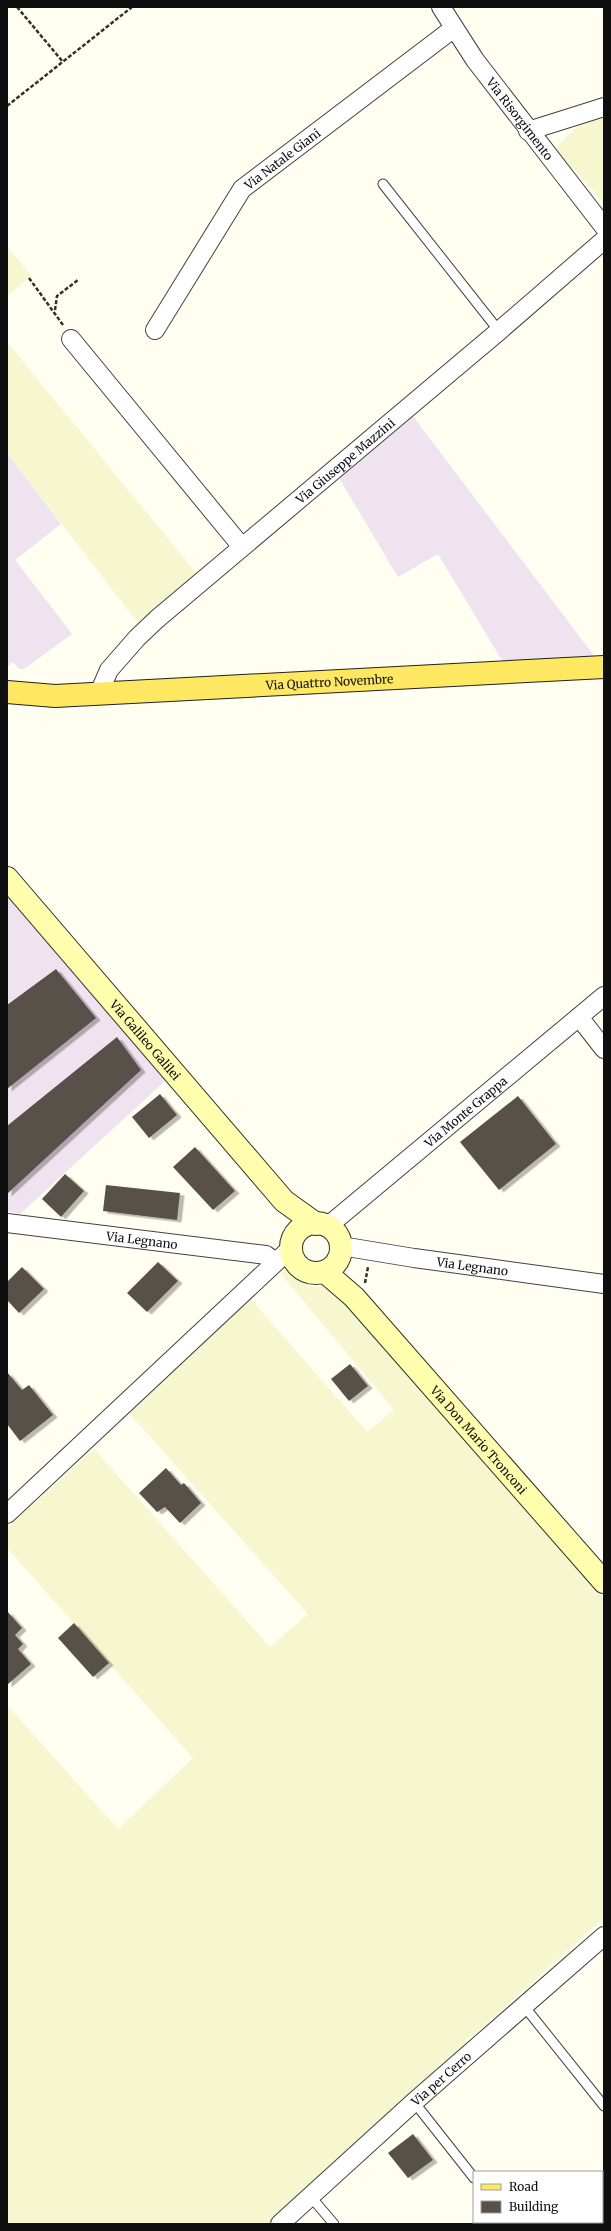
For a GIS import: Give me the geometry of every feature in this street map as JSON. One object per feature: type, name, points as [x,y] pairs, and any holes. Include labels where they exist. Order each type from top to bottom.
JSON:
[{"type":"main road","name":"Via Quattro Novembre","points":[[7,692],[55,696],[604,666]]},
{"type":"main road","name":"Via Quattro Novembre","points":[[7,704],[28,703],[55,696]]},
{"type":"street","name":"Via Risorgimento","points":[[441,7],[475,60],[528,131],[604,227]]},
{"type":"street","name":"Via Natale Giani","points":[[155,330],[242,189],[454,28]]},
{"type":"street","points":[[528,131],[604,107]]},
{"type":"street","name":"Via Giuseppe Mazzini","points":[[99,693],[109,670],[137,638],[242,547],[500,331],[604,240]]},
{"type":"street","points":[[71,339],[242,547]]},
{"type":"street","name":"Via Galileo Galilei","points":[[7,878],[284,1201],[322,1225]]},
{"type":"street","name":"Via Monte Grappa","points":[[322,1225],[604,996]]},
{"type":"street","points":[[579,1017],[604,1049]]},
{"type":"street","name":"Via Galileo Galilei","points":[[284,1201],[293,1241]]},
{"type":"street","name":"Via Legnano","points":[[7,1223],[266,1255],[275,1262]]},
{"type":"street","points":[[7,1514],[275,1262],[293,1241],[301,1228],[322,1225],[337,1235],[335,1259],[317,1273],[302,1269],[292,1256],[293,1241]]},
{"type":"street","name":"Via Legnano","points":[[335,1259],[414,1258],[604,1284]]},
{"type":"street","name":"Via Don Mario Tronconi","points":[[335,1259],[354,1297],[604,1582]]},
{"type":"street","name":"Via per Cerro","points":[[280,2224],[414,2102],[604,1936]]},
{"type":"lane","points":[[383,184],[500,331]]},
{"type":"lane","points":[[524,2006],[604,2106]]},
{"type":"lane","points":[[414,2102],[473,2177]]},
{"type":"lane","points":[[311,2197],[334,2224]]},
{"type":"path","points":[[17,7],[63,62]]},
{"type":"path","points":[[7,106],[132,7]]},
{"type":"path","points":[[28,278],[56,314],[71,339]]},
{"type":"path","points":[[56,314],[54,304],[57,296],[78,280]]},
{"type":"shaded area","points":[[409,411],[595,657],[503,662],[438,554],[398,577],[336,473]]},
{"type":"shaded area","points":[[7,453],[61,524],[15,560],[72,634],[24,669],[19,669],[13,662],[7,667]]},
{"type":"shaded area","points":[[7,893],[165,1081],[20,1214],[7,1211]]},
{"type":"green space","points":[[604,115],[603,202],[558,152],[557,146],[581,123]]},
{"type":"green space","points":[[7,246],[31,276],[7,296]]},
{"type":"green space","points":[[7,342],[197,574],[139,624],[7,453]]},
{"type":"green space","points":[[286,1271],[312,1286],[324,1287],[344,1299],[604,1598],[604,1918],[474,2035],[465,2039],[469,2043],[270,2224],[7,2224],[7,1705],[118,1829],[193,1758],[7,1548],[7,1528],[94,1449],[270,1647],[308,1614],[129,1413],[249,1297],[367,1432],[394,1410],[280,1273]]},
{"type":"building","points":[[56,969],[96,1018],[7,1089],[7,1005]]},
{"type":"building","points":[[117,1037],[141,1070],[7,1194],[7,1126]]},
{"type":"building","points":[[160,1094],[177,1115],[149,1138],[132,1117]]},
{"type":"building","points":[[518,1096],[556,1144],[499,1190],[460,1142]]},
{"type":"building","points":[[195,1147],[235,1191],[213,1210],[173,1167]]},
{"type":"building","points":[[65,1174],[84,1191],[61,1217],[42,1199]]},
{"type":"building","points":[[106,1185],[180,1193],[177,1220],[103,1211]]},
{"type":"building","points":[[158,1262],[178,1281],[147,1312],[127,1293]]},
{"type":"building","points":[[22,1267],[44,1289],[19,1313],[7,1300],[7,1282]]},
{"type":"building","points":[[350,1364],[368,1386],[349,1401],[331,1379]]},
{"type":"building","points":[[7,1372],[22,1390],[29,1385],[53,1415],[20,1441],[7,1424]]},
{"type":"building","points":[[166,1468],[181,1485],[184,1483],[201,1503],[180,1523],[165,1507],[157,1512],[139,1493]]},
{"type":"building","points":[[7,1611],[22,1628],[15,1635],[23,1644],[18,1649],[31,1664],[7,1685]]},
{"type":"building","points":[[74,1623],[109,1663],[93,1677],[58,1638]]},
{"type":"building","points":[[413,2134],[433,2160],[408,2178],[388,2153]]}]
